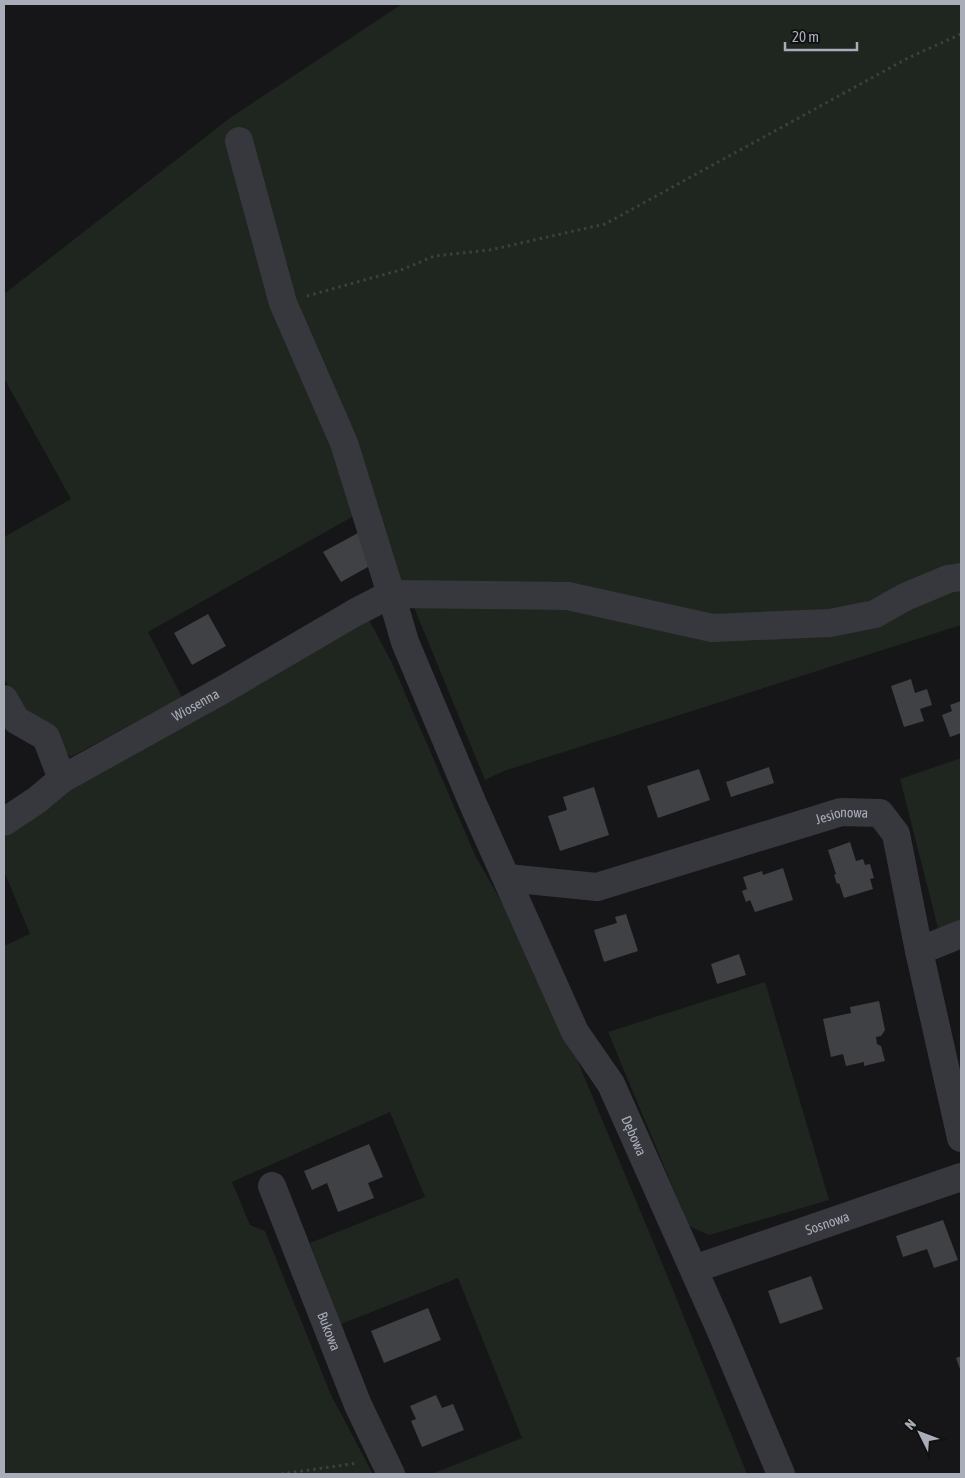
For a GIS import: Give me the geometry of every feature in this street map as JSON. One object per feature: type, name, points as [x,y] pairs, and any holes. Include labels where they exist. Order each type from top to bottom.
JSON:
[{"type":"street","name":"Dębowa","points":[[239,141],[283,303],[344,443],[405,642],[473,804],[575,1032],[611,1084],[694,1269],[780,1474]]},
{"type":"street","points":[[391,594],[568,596],[712,628],[830,623],[875,614],[905,597],[948,579],[961,577]]},
{"type":"street","name":"Wiosenna","points":[[4,822],[37,800],[62,779],[391,594]]},
{"type":"street","points":[[4,699],[16,720],[46,737],[62,779]]},
{"type":"street","name":"Jesionowa","points":[[507,878],[596,886],[841,812],[880,813],[896,834],[919,951],[961,1138]]},
{"type":"street","points":[[919,951],[961,934]]},
{"type":"street","name":"Sosnowa","points":[[694,1269],[961,1177]]},
{"type":"street","name":"Bukowa","points":[[272,1186],[358,1405],[387,1467]]},
{"type":"path","points":[[283,303],[404,270],[434,256],[490,250],[605,224],[908,58],[961,34]]},
{"type":"path","points":[[281,1474],[387,1467]]},
{"type":"shaded area","points":[[402,4],[961,4],[961,568],[829,615],[716,616],[407,589],[359,513],[148,632],[182,697],[71,757],[28,716],[16,701],[4,678],[4,537],[71,499],[4,378],[4,294],[230,118]]},
{"type":"shaded area","points":[[961,588],[961,625],[504,771],[485,780],[411,600],[567,606],[721,638]]},
{"type":"shaded area","points":[[368,618],[392,663],[475,855],[540,971],[667,1275],[747,1474],[432,1474],[522,1438],[458,1278],[341,1324],[310,1243],[425,1197],[390,1112],[232,1182],[250,1225],[265,1231],[331,1395],[373,1474],[4,1474],[4,946],[30,934],[4,871],[4,838],[38,815],[58,788]]},
{"type":"shaded area","points":[[961,758],[961,921],[938,928],[900,779]]},
{"type":"shaded area","points":[[765,982],[829,1200],[709,1235],[689,1226],[608,1032]]},
{"type":"building","points":[[358,533],[375,563],[341,582],[323,552]]},
{"type":"building","points":[[208,614],[226,646],[192,665],[174,633]]},
{"type":"building","points":[[911,679],[915,693],[927,689],[932,705],[920,709],[924,721],[904,727],[891,686]]},
{"type":"building","points":[[961,701],[961,733],[950,737],[942,715],[952,711],[950,705]]},
{"type":"building","points":[[769,767],[774,783],[731,797],[726,782]]},
{"type":"building","points":[[699,769],[710,800],[658,818],[647,786]]},
{"type":"building","points":[[594,787],[609,835],[560,851],[548,816],[567,810],[563,797]]},
{"type":"building","points":[[850,842],[856,861],[863,859],[865,865],[870,864],[874,878],[870,879],[873,889],[844,898],[834,875],[836,874],[828,850]]},
{"type":"building","points":[[783,868],[793,900],[755,912],[750,900],[746,902],[742,891],[747,889],[743,877],[762,871],[763,875]]},
{"type":"building","points":[[626,914],[638,951],[604,962],[594,930],[617,923],[615,917]]},
{"type":"building","points":[[739,954],[746,975],[717,984],[711,964]]},
{"type":"building","points":[[879,1001],[885,1030],[881,1036],[876,1037],[877,1044],[881,1046],[885,1061],[864,1066],[864,1062],[846,1066],[843,1054],[831,1057],[823,1019],[851,1013],[850,1007]]},
{"type":"building","points":[[369,1144],[383,1177],[368,1183],[374,1198],[338,1212],[327,1183],[312,1190],[304,1171]]},
{"type":"building","points":[[943,1220],[958,1260],[934,1268],[927,1249],[903,1257],[896,1236]]},
{"type":"building","points":[[811,1276],[823,1309],[780,1324],[768,1291]]},
{"type":"building","points":[[428,1308],[441,1340],[384,1363],[371,1331]]},
{"type":"building","points":[[961,1356],[961,1372],[956,1358]]},
{"type":"building","points":[[436,1395],[442,1408],[453,1404],[464,1430],[422,1447],[411,1421],[416,1419],[410,1406]]}]
